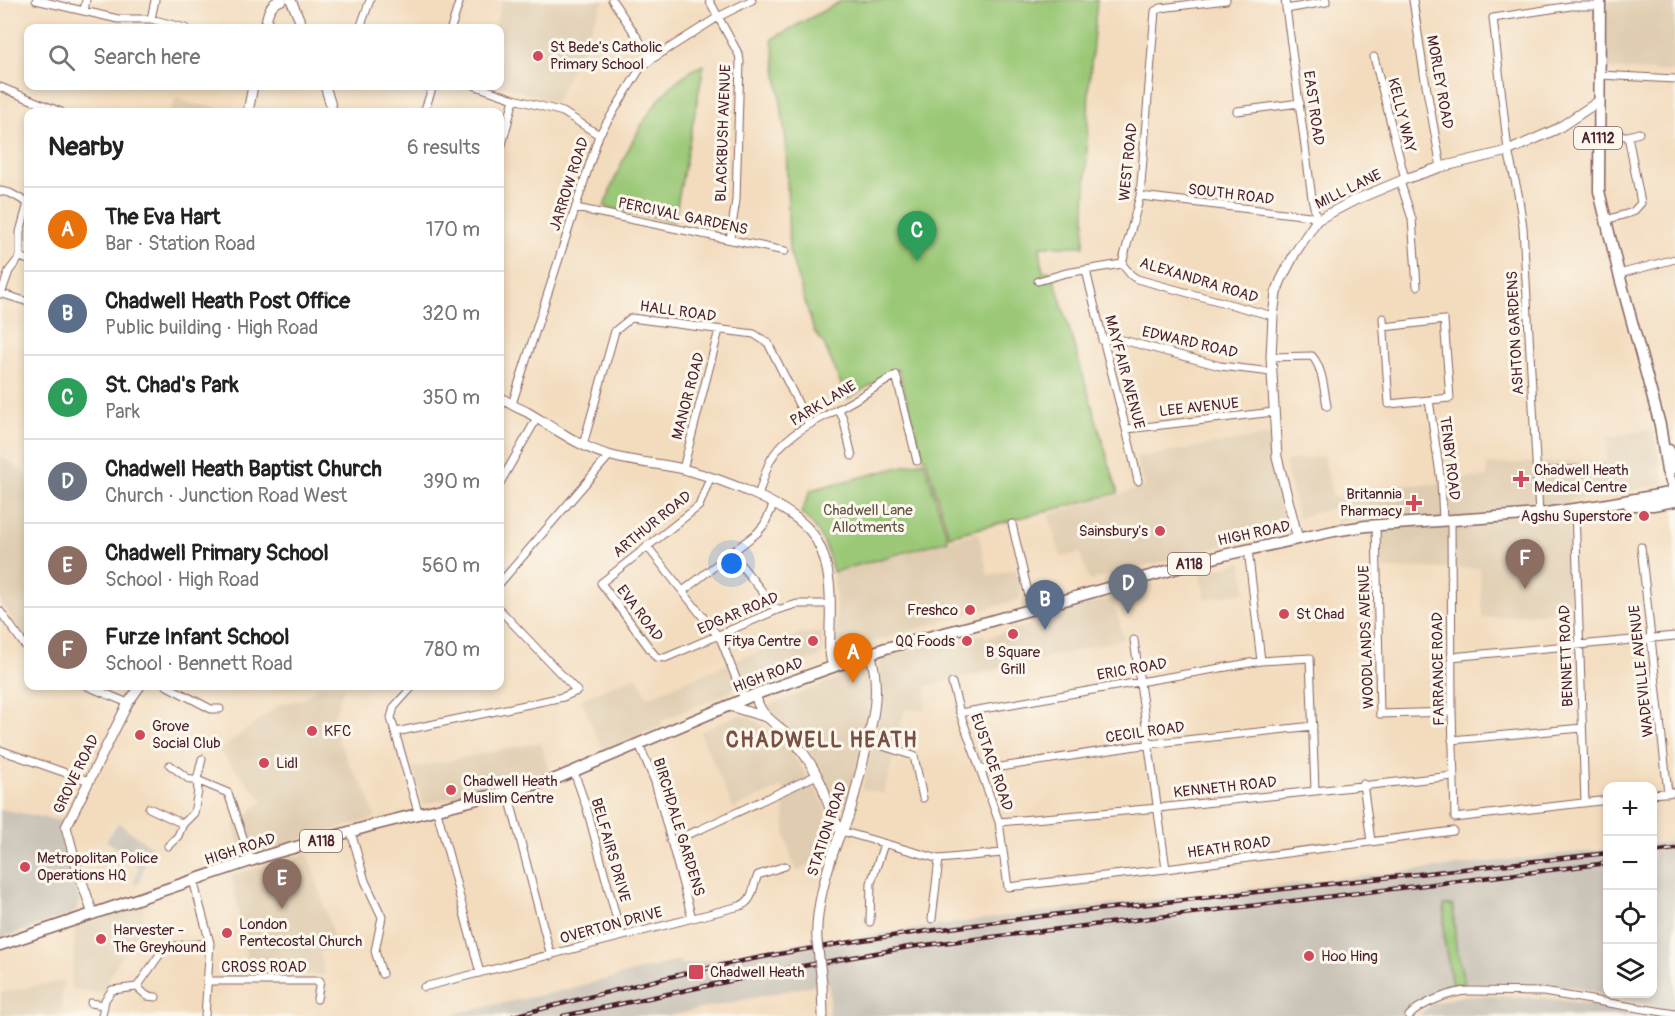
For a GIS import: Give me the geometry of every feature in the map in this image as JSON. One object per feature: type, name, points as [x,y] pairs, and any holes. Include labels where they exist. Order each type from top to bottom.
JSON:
[{"type":"main road","name":"A1112","points":[[1600,3],[1599,191],[1661,430],[1675,468]]},
{"type":"main road","name":"A1112","points":[[1661,430],[1667,471],[1675,492]]},
{"type":"main road","name":"HIGH ROAD","points":[[0,945],[251,861],[351,832],[553,780],[756,694],[870,653],[1248,549],[1334,531],[1376,525],[1539,514],[1675,492]]},
{"type":"main road","name":"HIGH ROAD","points":[[1602,505],[1675,501]]},
{"type":"street","points":[[36,0],[118,19],[151,19],[170,24]]},
{"type":"street","points":[[84,11],[86,0]]},
{"type":"street","points":[[151,19],[155,0]]},
{"type":"street","points":[[266,24],[268,12],[277,1],[282,0]]},
{"type":"street","points":[[291,0],[301,24]]},
{"type":"street","points":[[361,24],[370,0]]},
{"type":"street","points":[[452,24],[460,0]]},
{"type":"street","points":[[612,0],[652,59]]},
{"type":"street","name":"BLACKBUSH AVENUE","points":[[709,0],[739,54],[740,61],[736,200],[730,239]]},
{"type":"street","name":"JARROW ROAD","points":[[512,404],[599,135],[640,69],[717,17],[752,0]]},
{"type":"street","name":"WEST ROAD","points":[[1122,264],[1140,196],[1155,12],[1161,8],[1226,0]]},
{"type":"street","name":"EAST ROAD","points":[[1285,0],[1317,220]]},
{"type":"street","points":[[1286,9],[1326,2],[1326,0]]},
{"type":"street","name":"MORLEY ROAD","points":[[1413,0],[1441,167]]},
{"type":"street","name":"ASHTON GARDENS","points":[[1539,514],[1523,227],[1508,151],[1492,18],[1600,3]]},
{"type":"street","name":"KELLY WAY","points":[[1374,57],[1412,219],[1417,286]]},
{"type":"street","points":[[1600,75],[1675,79]]},
{"type":"street","points":[[0,87],[51,108]]},
{"type":"street","points":[[249,108],[253,90]]},
{"type":"street","points":[[326,90],[332,108]]},
{"type":"street","points":[[425,108],[432,90]]},
{"type":"street","points":[[488,90],[563,112],[599,135]]},
{"type":"street","points":[[504,137],[514,99]]},
{"type":"street","name":"MILL LANE","points":[[1298,539],[1281,474],[1274,412],[1271,357],[1273,316],[1276,293],[1281,280],[1295,253],[1310,234],[1317,220],[1355,200],[1402,180],[1441,167],[1508,151],[1557,129],[1599,101]]},
{"type":"street","points":[[1237,111],[1300,103]]},
{"type":"street","points":[[1598,135],[1628,136],[1639,133]]},
{"type":"street","points":[[1606,220],[1633,212],[1641,203],[1628,136]]},
{"type":"street","points":[[0,191],[10,193],[24,201]]},
{"type":"street","name":"SOUTH ROAD","points":[[1140,196],[1310,216],[1317,220]]},
{"type":"street","name":"PERCIVAL GARDENS","points":[[576,208],[785,251]]},
{"type":"street","points":[[24,218],[20,232],[20,257],[9,271],[0,293],[24,301]]},
{"type":"street","points":[[20,257],[24,258]]},
{"type":"street","points":[[1619,274],[1675,259]]},
{"type":"street","points":[[1038,281],[1122,264]]},
{"type":"street","name":"ALEXANDRA ROAD","points":[[1122,264],[1137,279],[1273,316]]},
{"type":"street","name":"MAYFAIR AVENUE","points":[[1086,270],[1138,481]]},
{"type":"street","name":"HALL ROAD","points":[[583,445],[615,331],[631,318],[754,334],[768,343],[808,423]]},
{"type":"street","points":[[1383,318],[1389,404],[1450,398],[1444,320],[1384,327]]},
{"type":"street","name":"MANOR ROAD","points":[[683,469],[719,330]]},
{"type":"street","name":"EDWARD ROAD","points":[[1102,340],[1119,339],[1220,366],[1272,372]]},
{"type":"street","points":[[1271,357],[1312,356],[1323,383],[1327,406]]},
{"type":"street","name":"PARK LANE","points":[[758,496],[770,461],[777,450],[808,423],[838,409],[896,375],[917,461]]},
{"type":"street","points":[[504,399],[583,445],[609,456],[683,469],[710,478],[758,496],[790,512],[804,523],[818,542],[828,576],[830,656],[833,666]]},
{"type":"street","name":"TENBY ROAD","points":[[1429,400],[1447,520]]},
{"type":"street","points":[[838,409],[852,456]]},
{"type":"street","name":"LEE AVENUE","points":[[1127,429],[1274,412]]},
{"type":"street","points":[[504,476],[537,418]]},
{"type":"street","points":[[504,578],[609,456]]},
{"type":"street","points":[[1537,472],[1603,468]]},
{"type":"street","name":"ARTHUR ROAD","points":[[601,583],[699,506],[710,478]]},
{"type":"street","points":[[683,591],[732,554],[764,525],[774,504]]},
{"type":"street","name":"BENNETT ROAD","points":[[1575,509],[1585,803]]},
{"type":"street","name":"FARRANCE ROAD","points":[[1447,520],[1455,818],[1585,803]]},
{"type":"street","points":[[1012,524],[1032,609]]},
{"type":"street","name":"WOODLANDS AVENUE","points":[[1376,525],[1380,714],[1452,712]]},
{"type":"street","points":[[647,546],[718,636],[744,699]]},
{"type":"street","name":"WADEVILLE AVENUE","points":[[1641,547],[1650,639],[1671,792]]},
{"type":"street","points":[[1248,549],[1261,661]]},
{"type":"street","points":[[732,554],[777,610]]},
{"type":"street","name":"EVA ROAD","points":[[601,583],[658,659]]},
{"type":"street","name":"EDGAR ROAD","points":[[658,659],[777,610],[797,604],[830,604]]},
{"type":"street","points":[[0,611],[24,644]]},
{"type":"street","points":[[396,732],[563,697],[577,691],[504,614]]},
{"type":"street","points":[[1451,657],[1579,647],[1675,636]]},
{"type":"street","points":[[1134,640],[1166,869]]},
{"type":"street","name":"STATION ROAD","points":[[823,1016],[822,983],[816,941],[817,927],[823,891],[841,831],[849,815],[876,699],[874,667],[870,653]]},
{"type":"street","name":"ERIC ROAD","points":[[960,713],[1261,661],[1310,658],[1313,726]]},
{"type":"street","name":"EUSTACE ROAD","points":[[952,683],[960,713],[999,822],[1008,887]]},
{"type":"street","points":[[97,690],[128,703]]},
{"type":"street","name":"GROVE ROAD","points":[[93,914],[66,827],[128,703],[137,690]]},
{"type":"street","points":[[175,690],[211,709],[220,709]]},
{"type":"street","points":[[409,690],[394,707],[391,717],[418,815]]},
{"type":"street","points":[[756,694],[757,704],[766,717],[793,739],[817,775],[841,831],[939,859],[1002,853]]},
{"type":"street","points":[[729,706],[766,717]]},
{"type":"street","points":[[1313,726],[1316,790]]},
{"type":"street","name":"CECIL ROAD","points":[[981,770],[1149,744],[1313,726]]},
{"type":"street","points":[[1452,740],[1582,728]]},
{"type":"street","points":[[867,741],[914,756],[923,798]]},
{"type":"street","name":"BIRCHDALE GARDENS","points":[[639,744],[655,782],[692,918]]},
{"type":"street","points":[[0,750],[89,781]]},
{"type":"street","points":[[168,846],[194,813],[198,791],[197,780],[202,759]]},
{"type":"street","points":[[170,765],[190,780],[197,780],[228,793],[251,861]]},
{"type":"street","name":"BELFAIRS DRIVE","points":[[574,772],[587,809],[621,935]]},
{"type":"street","points":[[670,841],[699,830],[817,775]]},
{"type":"street","name":"KENNETH ROAD","points":[[999,822],[1158,808],[1453,776]]},
{"type":"street","points":[[1363,784],[1371,841]]},
{"type":"street","points":[[508,793],[551,956]]},
{"type":"street","points":[[1585,803],[1603,801]]},
{"type":"street","points":[[149,808],[183,825]]},
{"type":"street","points":[[437,811],[480,974]]},
{"type":"street","points":[[832,813],[849,815]]},
{"type":"street","name":"HEATH ROAD","points":[[1008,887],[1166,869],[1453,831]]},
{"type":"street","points":[[351,832],[365,881],[382,917],[375,951],[382,974]]},
{"type":"street","points":[[870,922],[871,883],[884,844]]},
{"type":"street","points":[[932,919],[939,859]]},
{"type":"street","name":"OVERTON DRIVE","points":[[424,987],[746,904],[751,897],[758,875],[785,866]]},
{"type":"street","points":[[193,880],[210,943],[205,1016]]},
{"type":"street","points":[[102,1016],[107,994],[112,990],[137,987],[165,947],[210,943]]},
{"type":"street","name":"CROSS ROAD","points":[[207,981],[320,981],[317,999]]},
{"type":"street","points":[[137,987],[147,996],[156,997]]},
{"type":"street","points":[[1409,1016],[1415,1009],[1460,991],[1543,992],[1675,1014]]},
{"type":"street","points":[[91,1003],[104,1005]]},
{"type":"shaded area","name":"St Bede's Catholic Primary School","points":[[503,0],[604,0],[555,103],[504,85],[504,24],[495,24]]},
{"type":"shaded area","points":[[1607,0],[1675,0],[1675,72],[1605,69]]},
{"type":"shaded area","points":[[176,98],[216,107],[215,108],[171,108]]},
{"type":"shaded area","points":[[1652,429],[1664,479],[1661,485],[1570,500],[1570,610],[1482,618],[1480,568],[1383,569],[1380,515],[1336,521],[1334,507],[1298,518],[1285,461],[1323,456],[1333,497],[1397,485],[1435,484],[1447,479],[1487,477],[1487,464],[1606,461],[1608,437]]},
{"type":"shaded area","points":[[1271,435],[1279,495],[1286,521],[1283,530],[1089,581],[1080,553],[1061,557],[1048,514],[1145,487],[1136,457]]},
{"type":"shaded area","points":[[0,456],[24,473],[24,635],[5,608],[0,606]]},
{"type":"shaded area","points":[[978,532],[988,575],[1016,569],[1022,594],[1020,599],[838,652],[833,572]]},
{"type":"shaded area","points":[[1240,562],[1246,591],[1206,599],[1199,575]]},
{"type":"shaded area","points":[[1113,598],[1124,639],[927,686],[925,710],[905,709],[884,794],[862,789],[883,702],[879,658],[881,656],[984,634],[986,638],[1067,615],[1066,611]]},
{"type":"shaded area","points":[[802,633],[822,633],[822,654],[820,656],[748,685],[745,682],[734,686],[732,691],[661,721],[662,726],[603,751],[581,699],[636,676],[648,697]]},
{"type":"shaded area","points":[[859,665],[864,666],[867,671],[869,713],[851,792],[846,806],[841,810],[836,806],[823,772],[797,734],[764,707],[842,677],[841,672]]},
{"type":"shaded area","points":[[314,690],[343,690],[333,719],[335,733],[350,766],[367,792],[375,818],[242,857],[234,827],[263,800],[219,751],[280,704],[303,699]]},
{"type":"shaded area","points":[[738,715],[751,718],[771,732],[791,752],[825,805],[828,835],[814,863],[797,871],[791,858],[785,833],[783,787],[733,808],[700,732]]},
{"type":"shaded area","points":[[541,742],[549,774],[423,805],[413,768]]},
{"type":"shaded area","points":[[0,809],[62,821],[58,829],[79,901],[75,913],[0,938]]},
{"type":"shaded area","points":[[118,823],[152,847],[138,885],[134,883],[138,867],[120,850],[106,841]]},
{"type":"shaded area","points":[[1675,841],[1675,1010],[1620,998],[1657,998],[1657,843]]},
{"type":"shaded area","points":[[1603,849],[1603,994],[1575,987],[1464,982],[1456,947],[1453,905],[1444,905],[1444,939],[1452,985],[1405,1016],[828,1016],[830,997],[828,982],[667,1016],[444,1016],[564,990],[680,960],[682,965],[810,941],[831,941],[1008,916]]},
{"type":"shaded area","points":[[308,853],[336,944],[320,952],[325,975],[249,975],[232,875]]},
{"type":"shaded area","points":[[145,903],[139,930],[112,972],[103,993],[71,989],[75,926]]},
{"type":"shaded area","points":[[63,981],[61,1016],[0,1016],[0,993]]},
{"type":"shaded area","points":[[1467,995],[1545,998],[1605,1006],[1644,1016],[1418,1016],[1433,1003]]},
{"type":"green space","points":[[843,0],[1097,0],[1089,86],[1084,246],[1040,246],[1043,272],[1052,271],[1118,493],[949,536],[926,459],[922,455],[898,369],[847,399],[824,344],[814,331],[789,250],[786,141],[772,39]]},
{"type":"green space","points":[[704,65],[674,221],[604,207],[619,168],[655,105],[686,74]]},
{"type":"green space","name":"Chadwell Lane Allotments","points":[[924,461],[948,540],[833,572],[822,540],[814,526],[801,513],[811,490]]},
{"type":"green space","points":[[1444,905],[1453,905],[1456,947],[1465,984],[1452,985],[1444,939]]},
{"type":"railway","points":[[1657,851],[1675,849]]},
{"type":"railway","points":[[513,1016],[736,962],[883,937],[1076,912],[1603,854]]},
{"type":"railway","points":[[563,1016],[792,968],[909,947],[1603,864]]},
{"type":"place","name":"St Bede's Catholic Primary School","points":[[538,56]]},
{"type":"place","name":"St. Chad's Park","points":[[917,261]]},
{"type":"place","name":"Chadwell Heath Medical Centre","points":[[1521,479]]},
{"type":"place","name":"Britannia Pharmacy","points":[[1414,503]]},
{"type":"place","name":"Agshu Superstore","points":[[1644,516]]},
{"type":"place","name":"Sainsbury's","points":[[1160,531]]},
{"type":"place","name":"Furze Infant School","points":[[1525,589]]},
{"type":"place","name":"Freshco","points":[[970,610]]},
{"type":"place","name":"Chadwell Heath Baptist Church","points":[[1128,614]]},
{"type":"place","name":"St Chad","points":[[1284,614]]},
{"type":"place","name":"Chadwell Heath Post Office","points":[[1045,630]]},
{"type":"place","name":"B Square Grill","points":[[1013,634]]},
{"type":"place","name":"Fitya Centre","points":[[813,641]]},
{"type":"place","name":"QQ Foods","points":[[967,641]]},
{"type":"place","name":"The Eva Hart","points":[[853,683]]},
{"type":"place","name":"KFC","points":[[312,731]]},
{"type":"place","name":"Grove Social Club","points":[[140,735]]},
{"type":"place","name":"Lidl","points":[[264,763]]},
{"type":"place","name":"Chadwell Heath Muslim Centre","points":[[451,790]]},
{"type":"place","name":"Metropolitan Police Operations HQ","points":[[25,867]]},
{"type":"place","name":"Chadwell Primary School","points":[[282,909]]},
{"type":"place","name":"London Pentecostal Church","points":[[227,933]]},
{"type":"place","name":"Harvester - The Greyhound","points":[[101,939]]},
{"type":"place","name":"Hoo Hing","points":[[1309,956]]},
{"type":"place","name":"Chadwell Heath","points":[[696,972]]},
{"type":"district","name":"CHADWELL HEATH","points":[[822,740]]}]
